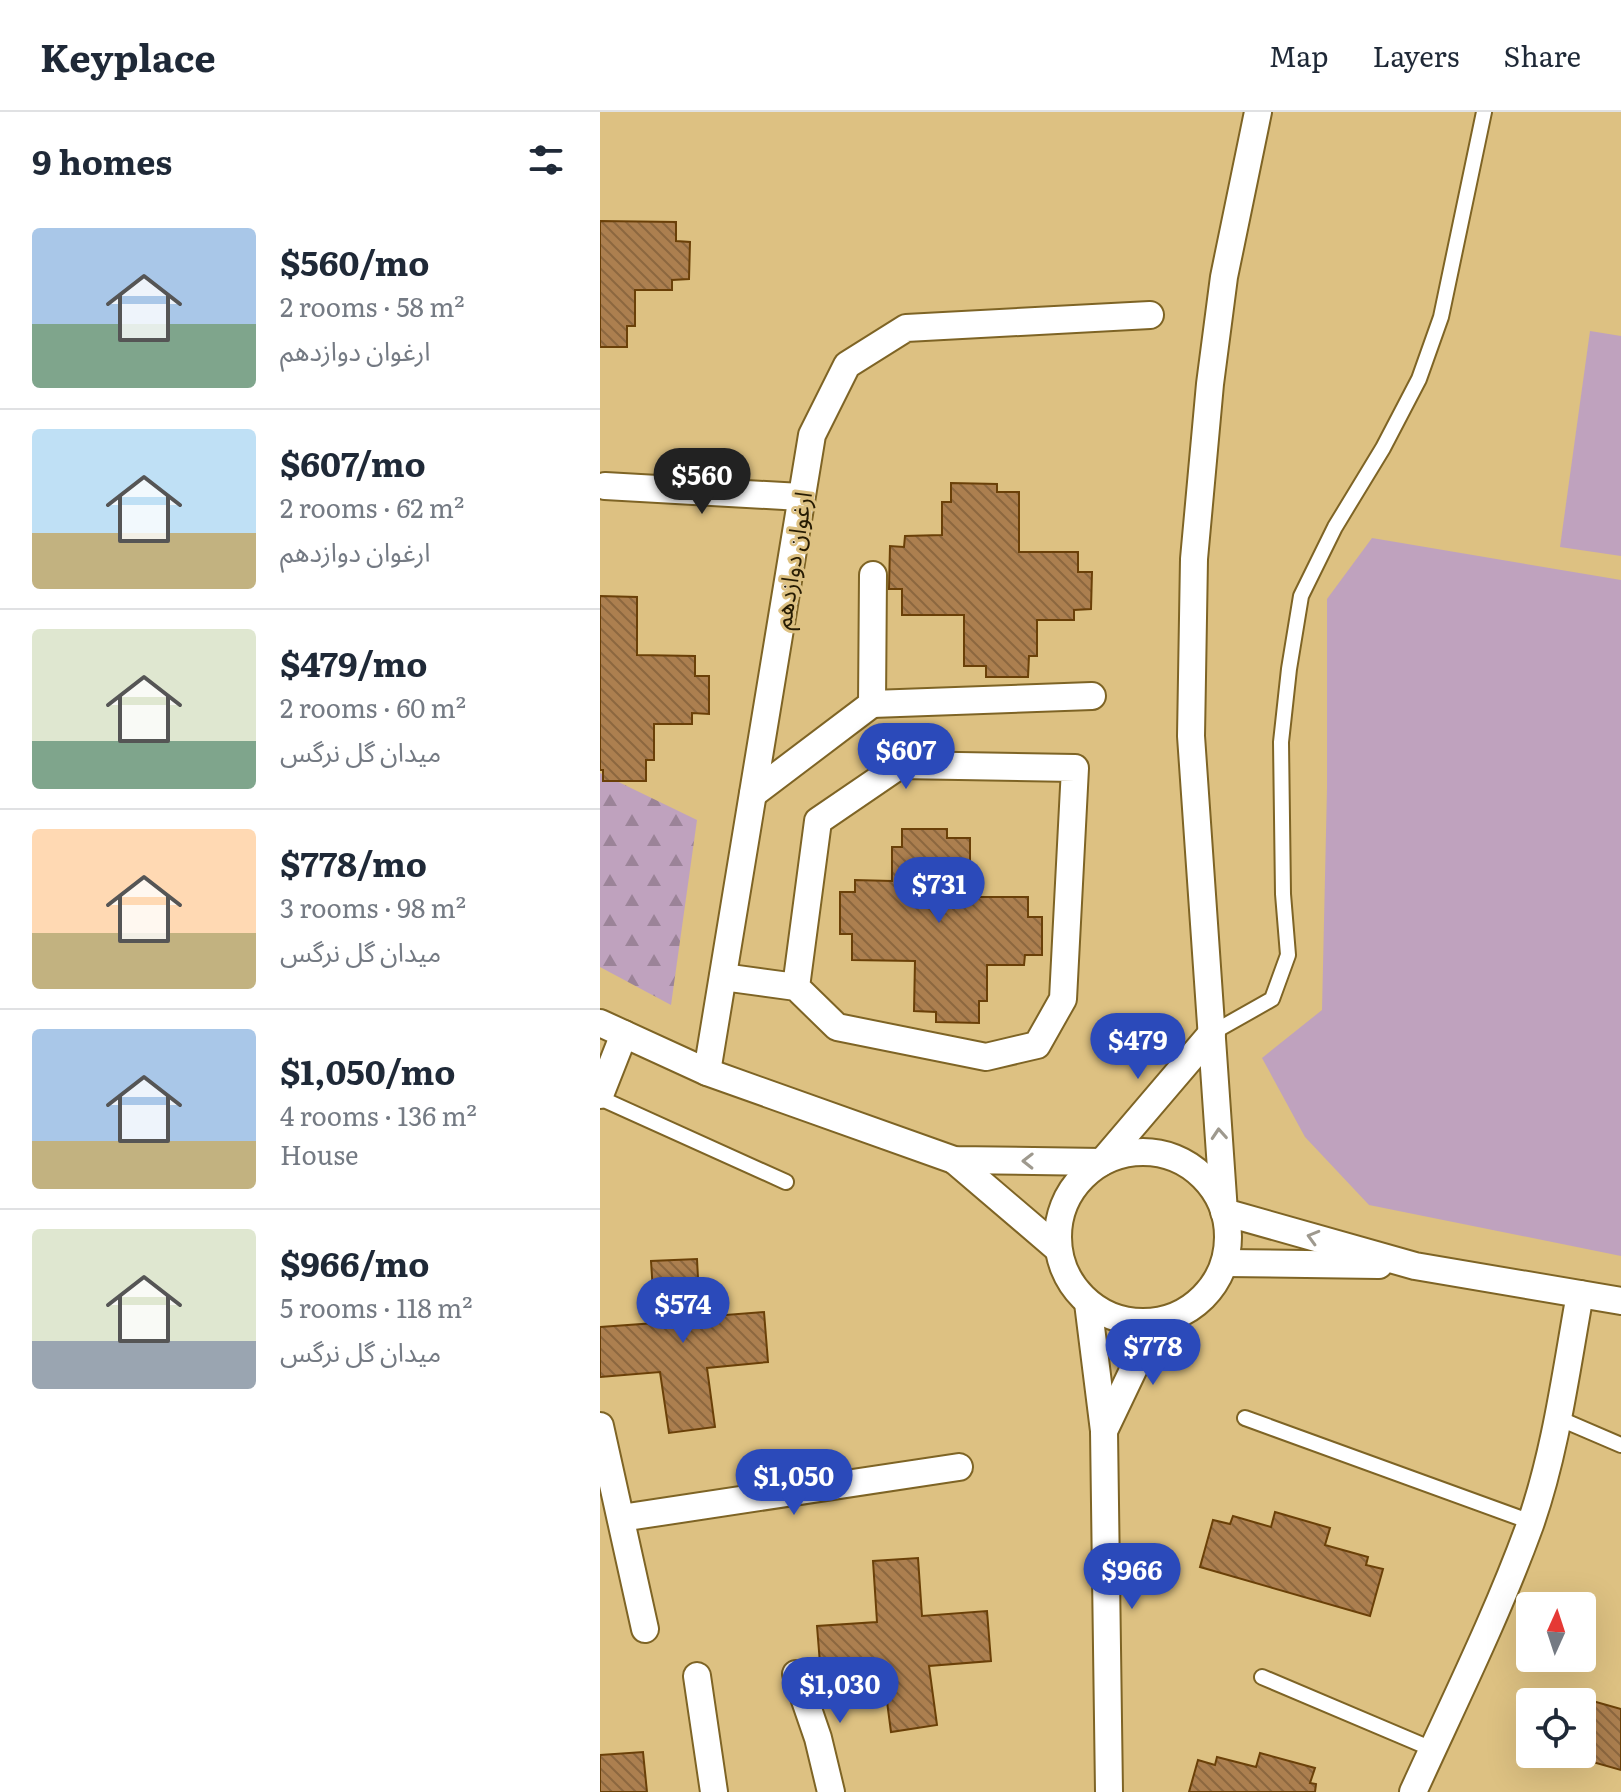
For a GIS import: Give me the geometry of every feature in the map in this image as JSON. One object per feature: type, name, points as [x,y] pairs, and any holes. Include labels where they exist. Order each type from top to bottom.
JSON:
[{"type":"street","points":[[1212,1033],[1102,1162],[1081,1177],[1066,1198],[1058,1222],[1057,1248],[1068,1278],[1088,1303],[1108,1315],[1132,1322],[1156,1322],[1179,1315],[1199,1302],[1214,1284],[1225,1263],[1229,1238],[1224,1212],[1212,1033],[1191,736],[1194,559],[1210,384],[1224,277],[1258,112]]},
{"type":"street","name":"ارغوان دوازدهم","points":[[707,1072],[812,435],[847,365],[906,328],[1150,315]]},
{"type":"street","points":[[605,486],[801,497]]},
{"type":"street","points":[[872,704],[873,575]]},
{"type":"street","points":[[753,794],[872,704],[1092,696]]},
{"type":"street","points":[[723,977],[796,987],[837,1027],[986,1057],[1037,1045],[1063,999],[1075,768],[900,765],[818,821],[796,987]]},
{"type":"street","points":[[600,1023],[707,1072],[954,1160],[1102,1162],[1125,1153],[1151,1152],[1175,1158],[1197,1171],[1214,1189],[1224,1212]]},
{"type":"street","points":[[600,1096],[624,1034]]},
{"type":"street","points":[[954,1160],[1057,1248]]},
{"type":"street","points":[[1224,1212],[1415,1266],[1621,1301]]},
{"type":"street","points":[[1225,1263],[1415,1266]]},
{"type":"street","points":[[1413,1792],[1531,1522],[1558,1418],[1580,1294]]},
{"type":"street","points":[[1088,1303],[1104,1431],[1109,1792]]},
{"type":"street","points":[[1104,1431],[1156,1322]]},
{"type":"street","points":[[600,1426],[645,1629]]},
{"type":"street","points":[[621,1518],[959,1467]]},
{"type":"street","points":[[796,1674],[818,1738],[831,1792]]},
{"type":"street","points":[[697,1676],[714,1792]]},
{"type":"lane","points":[[1212,1033],[1272,999],[1288,955],[1283,894],[1281,742],[1301,596],[1335,527],[1383,448],[1419,379],[1441,317],[1484,112]]},
{"type":"lane","points":[[600,1096],[786,1182]]},
{"type":"lane","points":[[1245,1418],[1531,1522]]},
{"type":"lane","points":[[1558,1418],[1621,1445]]},
{"type":"lane","points":[[1262,1677],[1432,1749]]},
{"type":"green space","points":[[1590,331],[1621,336],[1621,556],[1560,547]]},
{"type":"green space","points":[[1372,538],[1621,580],[1621,1256],[1369,1205],[1305,1137],[1262,1058],[1322,1010],[1327,599]]},
{"type":"green space","points":[[600,773],[697,820],[671,1005],[600,967]]},
{"type":"building","points":[[600,221],[676,222],[676,241],[690,242],[689,279],[672,280],[672,290],[635,290],[635,326],[627,326],[627,347],[600,347]]},
{"type":"building","points":[[951,483],[997,484],[997,492],[1019,492],[1019,552],[1078,552],[1078,572],[1092,572],[1091,609],[1074,610],[1074,620],[1037,620],[1037,656],[1029,656],[1028,677],[986,677],[986,666],[964,666],[964,615],[902,615],[902,589],[889,589],[890,546],[904,547],[905,536],[942,535],[942,502],[951,502]]},
{"type":"building","points":[[600,596],[637,597],[637,655],[695,656],[695,676],[709,676],[709,714],[692,713],[692,724],[654,724],[654,760],[646,760],[646,781],[603,781],[603,770],[600,770]]},
{"type":"building","points":[[902,829],[947,829],[947,838],[970,838],[970,897],[1028,897],[1028,917],[1042,917],[1042,955],[1025,955],[1024,965],[987,965],[987,1001],[979,1001],[979,1023],[936,1022],[936,1012],[914,1011],[915,961],[852,960],[852,934],[840,934],[840,892],[855,892],[855,880],[892,881],[892,847],[902,847]]},
{"type":"building","points":[[697,1259],[700,1317],[764,1312],[768,1362],[707,1368],[715,1427],[669,1433],[660,1372],[600,1377],[600,1327],[655,1323],[651,1261]]},
{"type":"building","points":[[1275,1512],[1330,1528],[1325,1545],[1368,1557],[1366,1565],[1383,1569],[1370,1616],[1200,1567],[1213,1520],[1230,1524],[1233,1516],[1271,1527]]},
{"type":"building","points":[[918,1558],[922,1616],[987,1611],[991,1661],[929,1666],[937,1725],[891,1732],[883,1671],[821,1676],[817,1626],[877,1622],[873,1561]]},
{"type":"building","points":[[1596,1702],[1621,1709],[1621,1770],[1596,1763]]},
{"type":"building","points":[[643,1752],[647,1792],[600,1792],[600,1755]]},
{"type":"building","points":[[1260,1753],[1315,1768],[1310,1783],[1316,1784],[1315,1792],[1189,1792],[1198,1760],[1215,1765],[1217,1757],[1256,1767]]}]
